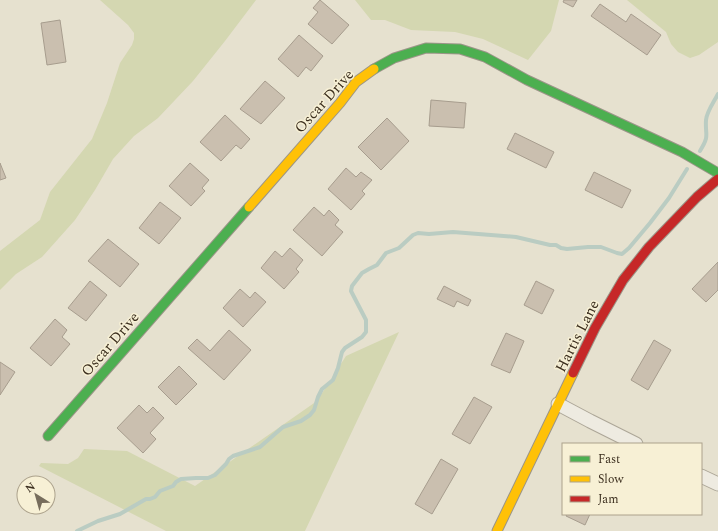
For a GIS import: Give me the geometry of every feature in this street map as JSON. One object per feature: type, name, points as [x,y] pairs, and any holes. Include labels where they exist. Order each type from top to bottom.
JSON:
[{"type":"street","name":"Oscar Drive","points":[[48,436],[330,115],[356,82],[371,71],[394,58],[426,48],[460,49],[485,57],[527,80],[682,152],[718,173]]},
{"type":"street","name":"Hartis Lane","points":[[497,531],[595,328],[610,301],[628,274],[649,247],[697,197],[718,179]]},
{"type":"street","points":[[558,404],[634,443]]},
{"type":"street","points":[[702,476],[718,484]]},
{"type":"green space","points":[[100,0],[256,0],[193,81],[158,118],[134,136],[113,159],[75,220],[42,257],[16,274],[0,290],[0,251],[40,220],[50,192],[92,139],[107,103],[120,63],[132,45],[134,33],[128,25]]},
{"type":"green space","points":[[355,0],[559,0],[551,31],[528,60],[483,39],[455,32],[411,30],[385,20],[371,20]]},
{"type":"green space","points":[[627,0],[718,0],[718,42],[699,55],[690,58],[678,52],[671,44],[666,32]]},
{"type":"green space","points":[[399,332],[305,531],[166,531],[39,466],[41,463],[68,464],[78,458],[84,449],[127,451],[195,486],[317,401],[346,356]]},
{"type":"building","points":[[320,0],[349,25],[332,44],[308,24],[318,12],[313,8]]},
{"type":"building","points":[[564,0],[577,0],[573,7],[563,2]]},
{"type":"building","points":[[600,4],[626,22],[631,14],[661,35],[647,55],[591,16]]},
{"type":"building","points":[[60,20],[66,62],[47,65],[41,23]]},
{"type":"building","points":[[299,35],[323,56],[311,71],[306,67],[298,77],[278,59]]},
{"type":"building","points":[[265,81],[285,98],[261,124],[240,109]]},
{"type":"building","points":[[431,100],[466,103],[464,128],[429,126]]},
{"type":"building","points":[[225,115],[250,139],[241,149],[236,145],[221,161],[200,142]]},
{"type":"building","points":[[387,118],[409,141],[381,170],[358,147]]},
{"type":"building","points":[[515,133],[554,152],[546,168],[507,149]]},
{"type":"building","points":[[0,163],[6,178],[0,180]]},
{"type":"building","points":[[190,163],[209,180],[202,188],[205,191],[191,206],[169,186]]},
{"type":"building","points":[[346,168],[356,177],[361,172],[372,180],[362,191],[365,194],[351,210],[328,189]]},
{"type":"building","points":[[594,172],[631,190],[622,208],[585,190]]},
{"type":"building","points":[[160,202],[181,218],[159,244],[139,228]]},
{"type":"building","points":[[314,207],[324,216],[329,210],[339,220],[335,225],[343,232],[322,256],[293,230]]},
{"type":"building","points":[[108,239],[139,264],[120,287],[88,261]]},
{"type":"building","points":[[290,248],[303,260],[296,269],[299,272],[284,289],[261,268],[275,251],[282,257]]},
{"type":"building","points":[[718,262],[718,290],[706,302],[692,289]]},
{"type":"building","points":[[90,281],[107,295],[86,321],[68,308]]},
{"type":"building","points":[[536,281],[554,290],[542,314],[524,305]]},
{"type":"building","points":[[444,286],[471,300],[468,306],[457,301],[454,307],[437,299]]},
{"type":"building","points":[[240,289],[250,298],[255,292],[266,302],[243,327],[223,308]]},
{"type":"building","points":[[55,319],[67,330],[62,337],[70,344],[51,366],[30,348]]},
{"type":"building","points":[[229,330],[251,350],[224,380],[188,348],[197,339],[210,351]]},
{"type":"building","points":[[506,333],[524,341],[510,373],[491,365]]},
{"type":"building","points":[[654,340],[671,350],[648,390],[631,380]]},
{"type":"building","points":[[0,362],[15,372],[0,395]]},
{"type":"building","points":[[179,366],[197,384],[176,405],[158,387]]},
{"type":"building","points":[[474,397],[492,407],[470,444],[452,434]]},
{"type":"building","points":[[139,405],[147,413],[153,407],[164,418],[150,433],[156,439],[143,453],[117,428]]},
{"type":"building","points":[[441,459],[458,469],[432,514],[415,504]]},
{"type":"building","points":[[566,515],[590,515],[585,525]]},
{"type":"waterway","points":[[700,151],[706,138],[706,120],[709,110],[718,94]]},
{"type":"waterway","points":[[77,531],[98,521],[120,514],[146,499],[155,497],[160,491],[173,486],[181,479],[208,478],[215,475],[233,456],[260,447],[283,427],[301,421],[310,415],[314,410],[322,389],[333,380],[342,352],[345,348],[362,337],[366,332],[366,320],[351,291],[352,286],[362,273],[377,265],[386,253],[399,248],[413,235],[418,233],[429,234],[453,232],[516,237],[556,245],[567,249],[601,247],[622,254],[650,223],[669,198],[687,169]]},
{"type":"traffic: fast","points":[[374,69],[394,58],[426,48],[460,49],[485,57],[527,80],[682,152],[718,173]]},
{"type":"traffic: fast","points":[[48,436],[249,207]]},
{"type":"traffic: slow","points":[[249,207],[340,103],[356,82],[374,69]]},
{"type":"traffic: slow","points":[[497,531],[573,373]]},
{"type":"traffic: jam","points":[[573,373],[595,328],[623,280],[649,247],[697,197],[718,179]]}]
